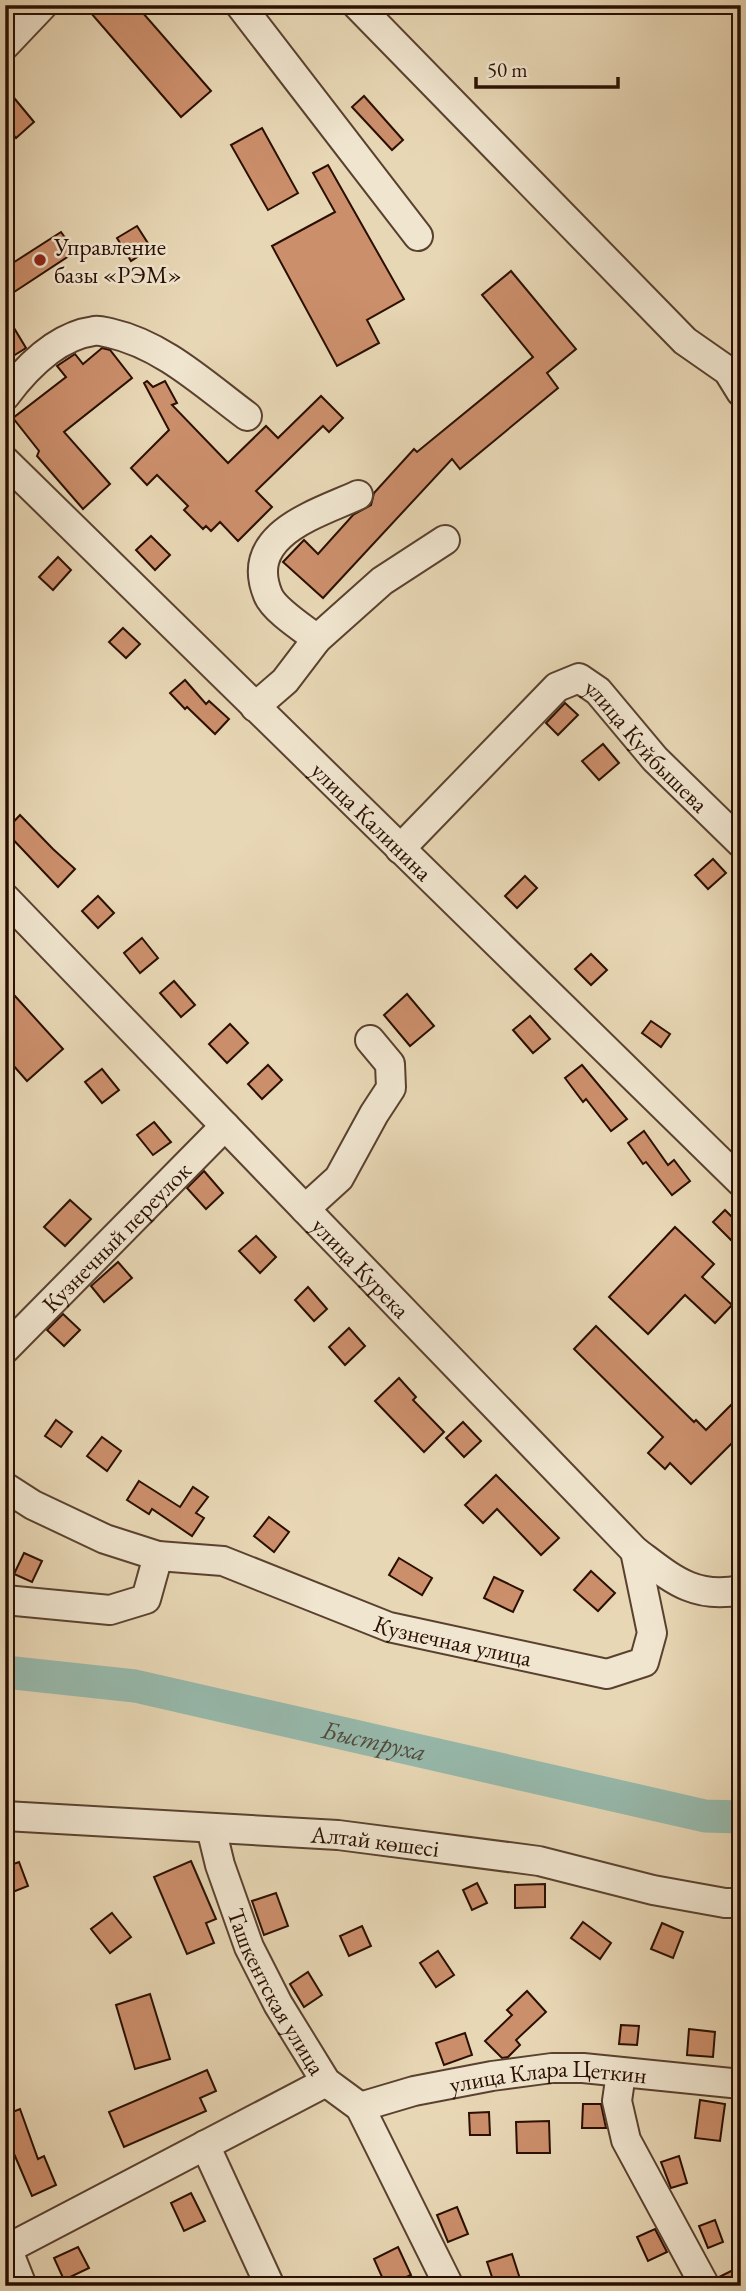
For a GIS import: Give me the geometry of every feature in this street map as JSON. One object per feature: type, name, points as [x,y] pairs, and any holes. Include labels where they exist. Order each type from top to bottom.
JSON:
[{"type":"street","points":[[5,45],[43,5]]},
{"type":"street","points":[[240,5],[418,236]]},
{"type":"street","points":[[357,5],[685,341],[728,371],[741,392]]},
{"type":"street","points":[[5,396],[46,353],[70,338],[96,330],[125,336],[157,349],[247,416]]},
{"type":"street","name":"улица Калинина","points":[[5,461],[741,1182]]},
{"type":"street","points":[[317,639],[268,597],[263,567],[272,542],[292,525],[358,495]]},
{"type":"street","points":[[255,707],[285,681],[317,639],[382,581],[445,540]]},
{"type":"street","name":"улица Куйбышева","points":[[400,849],[557,687],[579,678],[598,691],[655,760],[741,843]]},
{"type":"street","name":"улица Курека","points":[[5,898],[635,1550],[678,1584],[727,1592],[741,1590]]},
{"type":"street","points":[[305,1209],[339,1178],[391,1088],[390,1064],[370,1040]]},
{"type":"street","name":"Кузнечный переулок","points":[[5,1349],[225,1126]]},
{"type":"street","name":"Кузнечная улица","points":[[5,1487],[33,1505],[105,1539],[158,1556],[223,1561],[389,1627],[607,1674],[644,1662],[652,1633],[635,1550]]},
{"type":"street","points":[[5,1600],[110,1610],[146,1599],[158,1556]]},
{"type":"street","name":"Алтай көшесі","points":[[5,1816],[338,1835],[539,1861],[653,1890],[725,1903],[741,1903]]},
{"type":"street","name":"Ташкентская улица","points":[[211,1828],[219,1865],[249,1947],[278,2004],[326,2082],[360,2107],[449,2286]]},
{"type":"street","name":"улица Клара Цеткин","points":[[360,2107],[414,2091],[552,2068],[583,2068],[741,2084]]},
{"type":"street","points":[[621,2073],[617,2101],[626,2140],[705,2286]]},
{"type":"street","points":[[22,2286],[6,2248],[326,2082]]},
{"type":"street","points":[[205,2146],[270,2286]]},
{"type":"building","points":[[84,5],[136,5],[211,91],[181,117]]},
{"type":"building","points":[[5,87],[34,122],[16,138],[5,125]]},
{"type":"building","points":[[364,96],[403,140],[392,150],[352,107]]},
{"type":"building","points":[[262,128],[298,193],[268,210],[231,145]]},
{"type":"building","points":[[328,165],[404,299],[367,320],[379,343],[337,366],[272,246],[335,212],[313,173]]},
{"type":"building","points":[[137,226],[151,248],[131,261],[117,238]]},
{"type":"building","name":"Управление базы «РЭМ»","points":[[61,232],[75,252],[5,298],[5,268]]},
{"type":"building","points":[[511,271],[576,349],[547,373],[558,388],[460,469],[452,459],[323,598],[283,562],[304,540],[318,554],[353,515],[371,505],[374,493],[414,449],[417,452],[533,357],[482,295]]},
{"type":"building","points":[[5,313],[26,348],[5,361]]},
{"type":"building","points":[[102,348],[110,350],[132,378],[64,432],[110,484],[83,509],[37,456],[39,451],[13,418],[66,377],[57,366],[75,354],[83,364]]},
{"type":"building","points":[[147,381],[153,387],[165,381],[177,403],[172,405],[228,463],[266,426],[278,438],[321,396],[343,418],[329,432],[323,426],[256,491],[272,507],[238,541],[220,522],[211,531],[206,526],[203,529],[184,510],[188,506],[157,475],[147,485],[131,468],[169,430],[144,383]]},
{"type":"building","points":[[151,536],[170,555],[155,570],[136,550]]},
{"type":"building","points":[[58,557],[71,570],[53,590],[39,577]]},
{"type":"building","points":[[123,628],[140,644],[126,658],[109,642]]},
{"type":"building","points":[[185,680],[206,704],[209,701],[229,719],[215,734],[170,693]]},
{"type":"building","points":[[565,703],[578,715],[558,735],[546,723]]},
{"type":"building","points":[[603,744],[619,763],[599,780],[582,761]]},
{"type":"building","points":[[20,815],[75,869],[58,887],[5,831]]},
{"type":"building","points":[[713,859],[726,873],[708,889],[695,875]]},
{"type":"building","points":[[525,876],[537,888],[517,908],[505,896]]},
{"type":"building","points":[[98,896],[114,913],[98,928],[82,911]]},
{"type":"building","points":[[142,938],[158,958],[140,973],[124,953]]},
{"type":"building","points":[[591,954],[607,970],[591,985],[575,969]]},
{"type":"building","points":[[174,981],[195,1005],[181,1017],[160,993]]},
{"type":"building","points":[[5,985],[63,1049],[27,1081],[5,1056]]},
{"type":"building","points":[[407,994],[434,1026],[410,1046],[384,1015]]},
{"type":"building","points":[[530,1016],[550,1039],[533,1053],[513,1030]]},
{"type":"building","points":[[651,1021],[670,1034],[661,1047],[642,1033]]},
{"type":"building","points":[[230,1024],[248,1043],[227,1063],[209,1044]]},
{"type":"building","points":[[268,1065],[282,1080],[262,1099],[248,1084]]},
{"type":"building","points":[[582,1065],[627,1119],[611,1131],[586,1099],[583,1102],[565,1078]]},
{"type":"building","points":[[102,1069],[119,1090],[102,1103],[85,1082]]},
{"type":"building","points":[[154,1122],[171,1142],[153,1155],[137,1135]]},
{"type":"building","points":[[644,1131],[668,1165],[674,1160],[690,1181],[672,1195],[646,1162],[643,1164],[628,1143]]},
{"type":"building","points":[[204,1171],[223,1193],[206,1209],[187,1188]]},
{"type":"building","points":[[70,1200],[91,1219],[65,1246],[44,1227]]},
{"type":"building","points":[[725,1210],[741,1226],[741,1250],[713,1222]]},
{"type":"building","points":[[675,1227],[714,1264],[702,1277],[732,1305],[715,1323],[685,1295],[648,1334],[609,1297]]},
{"type":"building","points":[[256,1236],[276,1257],[260,1273],[239,1251]]},
{"type":"building","points":[[118,1262],[132,1278],[104,1302],[91,1286]]},
{"type":"building","points":[[308,1287],[327,1309],[314,1321],[295,1300]]},
{"type":"building","points":[[63,1314],[80,1330],[64,1346],[47,1330]]},
{"type":"building","points":[[596,1326],[694,1422],[696,1420],[706,1430],[741,1395],[741,1434],[691,1484],[670,1463],[665,1469],[648,1453],[663,1437],[574,1349]]},
{"type":"building","points":[[349,1328],[365,1346],[345,1365],[329,1347]]},
{"type":"building","points":[[399,1378],[416,1397],[413,1400],[444,1432],[424,1452],[375,1401]]},
{"type":"building","points":[[56,1420],[72,1432],[61,1447],[45,1436]]},
{"type":"building","points":[[463,1422],[481,1441],[464,1457],[446,1438]]},
{"type":"building","points":[[102,1437],[121,1451],[107,1471],[87,1456]]},
{"type":"building","points":[[496,1475],[559,1538],[541,1555],[497,1509],[483,1523],[465,1505]]},
{"type":"building","points":[[139,1481],[180,1507],[193,1487],[208,1497],[196,1513],[204,1518],[192,1536],[152,1509],[149,1514],[127,1500]]},
{"type":"building","points":[[269,1517],[289,1532],[274,1552],[254,1536]]},
{"type":"building","points":[[24,1553],[42,1561],[32,1582],[14,1574]]},
{"type":"building","points":[[399,1558],[432,1578],[422,1595],[389,1575]]},
{"type":"building","points":[[591,1571],[615,1593],[598,1611],[574,1590]]},
{"type":"building","points":[[494,1577],[523,1591],[513,1612],[484,1598]]},
{"type":"building","points":[[191,1861],[216,1919],[206,1923],[214,1943],[187,1954],[154,1877]]},
{"type":"building","points":[[19,1862],[28,1886],[5,1895],[5,1867]]},
{"type":"building","points":[[477,1883],[487,1903],[472,1910],[463,1890]]},
{"type":"building","points":[[545,1884],[545,1907],[515,1908],[515,1885]]},
{"type":"building","points":[[276,1893],[288,1926],[264,1935],[252,1901]]},
{"type":"building","points":[[112,1913],[131,1937],[110,1953],[91,1929]]},
{"type":"building","points":[[583,1922],[611,1943],[600,1959],[571,1938]]},
{"type":"building","points":[[662,1923],[683,1932],[673,1958],[651,1949]]},
{"type":"building","points":[[362,1926],[371,1946],[349,1956],[340,1936]]},
{"type":"building","points":[[438,1951],[454,1975],[436,1987],[420,1963]]},
{"type":"building","points":[[308,1972],[322,1995],[304,2007],[290,1984]]},
{"type":"building","points":[[527,1991],[546,2012],[516,2040],[520,2045],[508,2057],[502,2058],[485,2041],[512,2015],[507,2010]]},
{"type":"building","points":[[150,1994],[170,2059],[135,2069],[116,2005]]},
{"type":"building","points":[[621,2025],[639,2026],[637,2045],[619,2044]]},
{"type":"building","points":[[689,2029],[715,2032],[713,2057],[687,2055]]},
{"type":"building","points":[[465,2033],[472,2055],[444,2065],[436,2043]]},
{"type":"building","points":[[207,2070],[216,2091],[200,2098],[206,2111],[124,2147],[109,2112]]},
{"type":"building","points":[[700,2100],[725,2104],[720,2141],[695,2138]]},
{"type":"building","points":[[583,2104],[601,2104],[606,2128],[582,2128]]},
{"type":"building","points":[[20,2109],[38,2159],[44,2156],[56,2185],[32,2196],[9,2142],[5,2143],[5,2115]]},
{"type":"building","points":[[489,2112],[490,2135],[470,2135],[469,2113]]},
{"type":"building","points":[[549,2121],[550,2153],[517,2153],[516,2122]]},
{"type":"building","points":[[679,2156],[687,2183],[671,2188],[661,2162]]},
{"type":"building","points":[[191,2193],[205,2221],[184,2231],[171,2203]]},
{"type":"building","points":[[457,2207],[468,2234],[448,2242],[437,2215]]},
{"type":"building","points":[[715,2220],[723,2242],[708,2248],[699,2226]]},
{"type":"building","points":[[655,2229],[667,2252],[648,2261],[637,2237]]},
{"type":"building","points":[[78,2247],[89,2268],[64,2280],[54,2258]]},
{"type":"building","points":[[398,2247],[411,2275],[386,2286],[374,2259]]},
{"type":"building","points":[[512,2254],[521,2282],[511,2286],[495,2286],[487,2262]]},
{"type":"building","points":[[741,2266],[741,2286],[722,2286],[719,2277]]},
{"type":"waterway","name":"Быструха","points":[[5,1672],[135,1686],[705,1816],[741,1817]]},
{"type":"place","name":"Управление базы «РЭМ»","points":[[40,260]]}]
